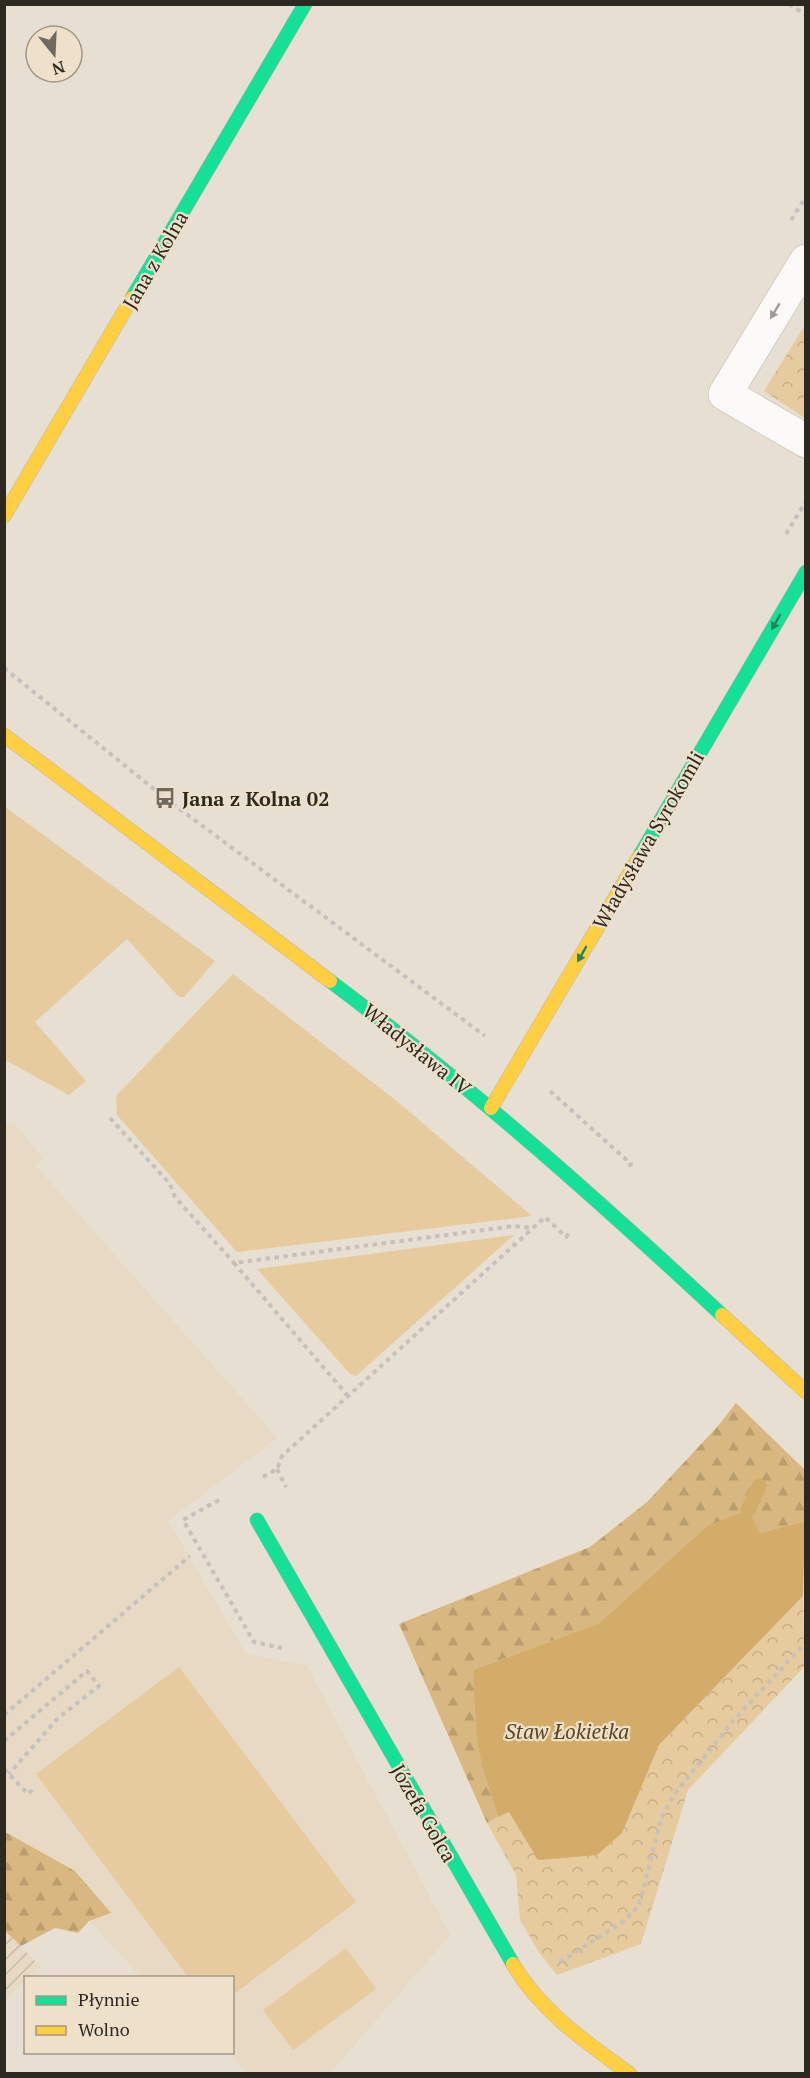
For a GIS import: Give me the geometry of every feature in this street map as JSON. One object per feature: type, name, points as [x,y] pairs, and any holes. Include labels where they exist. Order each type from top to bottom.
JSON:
[{"type":"street","name":"Jana z Kolna","points":[[4,516],[305,4]]},
{"type":"street","points":[[806,261],[725,394],[806,441]]},
{"type":"street","name":"Władysława Syrokomli","points":[[491,1108],[806,572]]},
{"type":"street","name":"Władysława IV","points":[[4,735],[343,990],[491,1108],[599,1201],[806,1392]]},
{"type":"street","name":"Józefa Golca","points":[[257,1520],[525,1985],[547,2009],[595,2049],[630,2073]]},
{"type":"path","points":[[789,4],[806,15]]},
{"type":"path","points":[[4,668],[165,798],[488,1038]]},
{"type":"path","points":[[546,1087],[631,1164]]},
{"type":"path","points":[[110,1118],[170,1184],[175,1197],[348,1396]]},
{"type":"path","points":[[277,1469],[282,1456],[545,1217],[566,1237]]},
{"type":"path","points":[[234,1263],[514,1226],[534,1228]]},
{"type":"path","points":[[4,1716],[190,1556]]},
{"type":"path","points":[[525,1985],[624,1920],[639,1906],[662,1816],[674,1795],[733,1721],[806,1642]]},
{"type":"path","points":[[4,1741],[87,1671],[99,1686],[58,1718],[9,1774]]},
{"type":"path","points":[[4,1769],[28,1794],[32,1791]]},
{"type":"shaded area","points":[[14,1123],[43,1158],[35,1165],[277,1438],[168,1521],[246,1654],[307,1666],[450,1935],[330,2073],[247,2073],[230,2054],[234,2054],[234,1976],[140,1976],[56,1885],[5,1877],[4,1125]]},
{"type":"shaded area","points":[[5,1930],[41,1967],[29,1976],[24,1976],[24,1982],[5,2000]]},
{"type":"green space","points":[[805,325],[805,418],[764,391]]},
{"type":"green space","points":[[4,806],[215,961],[184,997],[179,997],[127,939],[35,1022],[86,1081],[69,1095],[5,1060]]},
{"type":"green space","points":[[233,974],[398,1102],[532,1216],[237,1252],[117,1115],[116,1096]]},
{"type":"green space","points":[[514,1235],[356,1376],[350,1374],[257,1269]]},
{"type":"green space","points":[[736,1403],[805,1470],[805,1521],[760,1533],[707,1526],[599,1623],[473,1670],[483,1770],[498,1817],[487,1823],[399,1624],[590,1547],[647,1502],[718,1426]]},
{"type":"green space","points":[[803,1596],[805,1666],[688,1790],[641,1944],[557,1975],[540,1954],[520,1920],[516,1875],[487,1823],[509,1811],[622,1832],[659,1745]]},
{"type":"green space","points":[[179,1667],[356,1902],[234,1994],[234,1976],[187,1976],[36,1774]]},
{"type":"green space","points":[[7,1833],[75,1871],[111,1913],[89,1921],[78,1933],[55,1928],[21,1946],[5,1931],[4,1834]]},
{"type":"green space","points":[[346,1948],[376,1989],[293,2050],[263,2010]]},
{"type":"water","name":"Staw Łokietka","points":[[748,1510],[760,1533],[805,1521],[803,1596],[659,1745],[622,1833],[597,1855],[538,1860],[509,1812],[498,1817],[483,1770],[477,1739],[473,1670],[599,1623],[707,1526]]},
{"type":"waterway","points":[[748,1510],[759,1486]]},
{"type":"traffic: fast","points":[[132,298],[305,4]]},
{"type":"traffic: fast","points":[[639,857],[806,572]]},
{"type":"traffic: fast","points":[[330,981],[481,1101],[627,1228],[722,1315]]},
{"type":"traffic: fast","points":[[257,1520],[513,1964]]},
{"type":"traffic: slow","points":[[4,516],[132,298]]},
{"type":"traffic: slow","points":[[4,735],[330,981]]},
{"type":"traffic: slow","points":[[491,1108],[639,857]]},
{"type":"traffic: slow","points":[[722,1315],[806,1392]]},
{"type":"traffic: slow","points":[[513,1964],[524,1981],[550,2011],[581,2038],[630,2074]]},
{"type":"place","name":"Jana z Kolna 02","points":[[165,798]]}]
